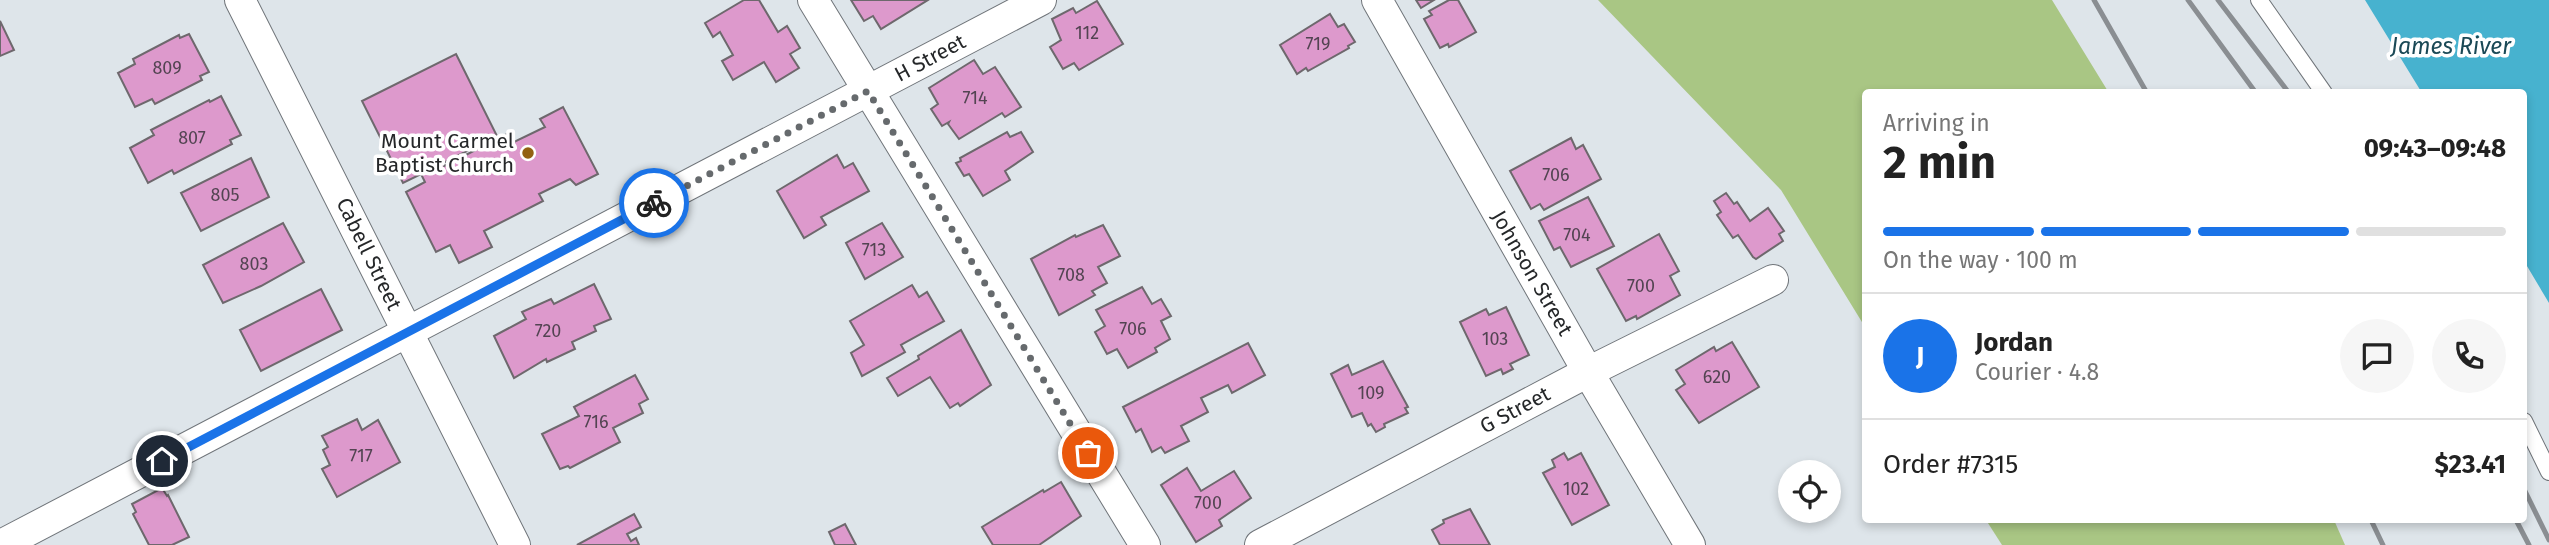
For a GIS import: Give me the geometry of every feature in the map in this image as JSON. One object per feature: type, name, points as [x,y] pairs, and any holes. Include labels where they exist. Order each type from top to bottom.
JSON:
[{"type":"street","name":"Cabell Street","points":[[240,0],[515,545]]},
{"type":"street","points":[[813,0],[1144,545]]},
{"type":"street","name":"H Street","points":[[1,545],[1041,0]]},
{"type":"street","name":"Johnson Street","points":[[1377,0],[1588,372],[1690,545]]},
{"type":"street","name":"G Street","points":[[1260,545],[1588,372],[1773,280]]},
{"type":"lane","points":[[2259,0],[2321,89]]},
{"type":"lane","points":[[2527,427],[2549,472]]},
{"type":"green space","points":[[1598,0],[2052,0],[2107,89],[1862,89],[1862,322],[1781,190]]},
{"type":"green space","points":[[1988,523],[2335,523],[2345,545],[2002,545]]},
{"type":"water","name":"James River","points":[[2365,0],[2549,0],[2549,303],[2527,266],[2527,89],[2420,89]]},
{"type":"building","points":[[744,0],[759,0],[778,32],[787,26],[800,48],[790,54],[799,68],[776,82],[764,62],[733,80],[722,61],[733,55],[720,32],[713,37],[705,23]]},
{"type":"building","points":[[851,0],[928,0],[881,29],[873,16],[864,21]]},
{"type":"building","points":[[1416,0],[1434,0],[1421,8]]},
{"type":"building","points":[[1449,0],[1458,0],[1476,32],[1449,47],[1448,44],[1440,48],[1424,19],[1432,15],[1429,11]]},
{"type":"building","points":[[1097,1],[1123,44],[1079,70],[1074,63],[1063,69],[1050,47],[1061,40],[1052,19],[1073,8],[1076,13]]},
{"type":"building","points":[[1330,14],[1338,27],[1344,24],[1355,42],[1308,71],[1306,68],[1297,74],[1280,45]]},
{"type":"building","points":[[0,21],[14,50],[0,56]]},
{"type":"building","points":[[189,34],[209,72],[200,76],[202,80],[155,104],[152,99],[135,107],[118,73],[135,64],[133,59],[179,35],[180,38]]},
{"type":"building","name":"Mount Carmel Baptist Church","points":[[456,54],[497,136],[443,163],[444,166],[507,134],[512,143],[545,127],[540,119],[563,107],[598,174],[576,185],[570,179],[539,194],[543,201],[484,231],[492,247],[459,263],[450,245],[436,252],[406,192],[425,182],[421,174],[403,183],[362,101]]},
{"type":"building","points":[[974,60],[983,74],[995,67],[1021,107],[1005,117],[1002,113],[959,139],[949,122],[942,126],[931,109],[938,104],[929,88]]},
{"type":"building","points":[[221,96],[241,135],[230,140],[232,144],[174,174],[172,170],[148,183],[130,148],[154,135],[151,130]]},
{"type":"building","points":[[1007,132],[1010,137],[1021,132],[1033,152],[1005,171],[1010,180],[983,196],[969,174],[964,176],[956,163],[961,161],[960,158]]},
{"type":"building","points":[[1571,138],[1576,149],[1583,145],[1601,179],[1544,210],[1540,204],[1531,209],[1510,171]]},
{"type":"building","points":[[837,155],[844,168],[853,163],[869,191],[821,217],[826,225],[804,238],[777,191]]},
{"type":"building","points":[[251,158],[269,197],[201,231],[181,193]]},
{"type":"building","points":[[1726,193],[1734,204],[1737,202],[1750,221],[1768,208],[1784,231],[1779,234],[1783,241],[1756,259],[1753,257],[1738,235],[1733,238],[1717,215],[1721,212],[1714,201]]},
{"type":"building","points":[[1588,197],[1614,246],[1571,267],[1560,247],[1554,250],[1539,221]]},
{"type":"building","points":[[283,223],[304,262],[223,303],[203,265]]},
{"type":"building","points":[[882,223],[903,257],[865,279],[846,243]]},
{"type":"building","points":[[1103,225],[1120,256],[1098,267],[1107,283],[1092,291],[1095,295],[1059,315],[1031,259],[1075,235],[1076,237]]},
{"type":"building","points":[[1659,234],[1679,271],[1670,276],[1680,295],[1637,319],[1636,316],[1626,321],[1597,269]]},
{"type":"building","points":[[594,284],[611,319],[594,326],[596,331],[572,342],[575,349],[547,362],[546,359],[514,378],[494,336],[526,319],[522,312],[551,299],[554,304]]},
{"type":"building","points":[[912,285],[919,297],[927,292],[944,321],[901,345],[905,352],[862,376],[851,353],[864,345],[850,321]]},
{"type":"building","points":[[1142,287],[1152,304],[1161,299],[1171,316],[1161,321],[1170,339],[1155,348],[1157,352],[1128,368],[1117,349],[1107,354],[1095,332],[1105,326],[1096,310]]},
{"type":"building","points":[[321,289],[342,330],[261,371],[240,330]]},
{"type":"building","points":[[1506,307],[1529,355],[1510,364],[1513,369],[1503,374],[1501,369],[1486,376],[1460,322],[1486,309],[1489,315]]},
{"type":"building","points":[[961,330],[991,385],[960,406],[958,403],[950,408],[930,377],[898,396],[887,378]]},
{"type":"building","points":[[1732,342],[1759,387],[1699,423],[1676,390],[1685,384],[1676,370],[1714,347],[1716,351]]},
{"type":"building","points":[[1248,343],[1265,375],[1232,393],[1228,385],[1201,398],[1208,412],[1181,426],[1189,441],[1165,453],[1161,447],[1152,452],[1141,429],[1136,432],[1123,407]]},
{"type":"building","points":[[1383,361],[1408,407],[1405,408],[1408,413],[1384,424],[1385,427],[1376,432],[1371,424],[1368,426],[1362,413],[1352,417],[1331,374],[1348,365],[1352,375]]},
{"type":"building","points":[[635,375],[648,399],[639,404],[643,413],[613,428],[620,442],[570,468],[568,466],[560,469],[542,434],[579,416],[574,407]]},
{"type":"building","points":[[357,419],[362,430],[378,420],[400,462],[337,497],[322,469],[330,465],[323,450],[328,447],[322,436]]},
{"type":"building","points":[[1564,453],[1568,460],[1581,453],[1609,505],[1572,525],[1543,473],[1555,467],[1552,460]]},
{"type":"building","points":[[1187,468],[1201,491],[1234,471],[1251,498],[1219,520],[1222,526],[1196,542],[1161,485]]},
{"type":"building","points":[[1061,482],[1081,516],[1039,545],[993,545],[982,527]]},
{"type":"building","points":[[162,488],[189,537],[172,545],[149,545],[133,514],[136,512],[132,504]]},
{"type":"building","points":[[1470,509],[1490,545],[1440,545],[1432,530],[1444,523],[1443,520]]},
{"type":"building","points":[[634,514],[641,527],[627,534],[631,541],[636,538],[639,545],[577,545]]},
{"type":"building","points":[[845,524],[856,545],[835,545],[829,532]]},
{"type":"railway","points":[[2094,0],[2145,89]]},
{"type":"railway","points":[[2188,0],[2253,89]]},
{"type":"railway","points":[[2218,0],[2286,89]]},
{"type":"railway","points":[[2527,495],[2549,540]]},
{"type":"railway","points":[[2372,523],[2383,545]]},
{"type":"railway","points":[[2518,523],[2529,545]]},
{"type":"way so far","points":[[654,203],[868,91],[1088,453]]},
{"type":"place","name":"Mount Carmel Baptist Church","points":[[528,153]]},
{"type":"route","points":[[162,461],[654,203]]}]
